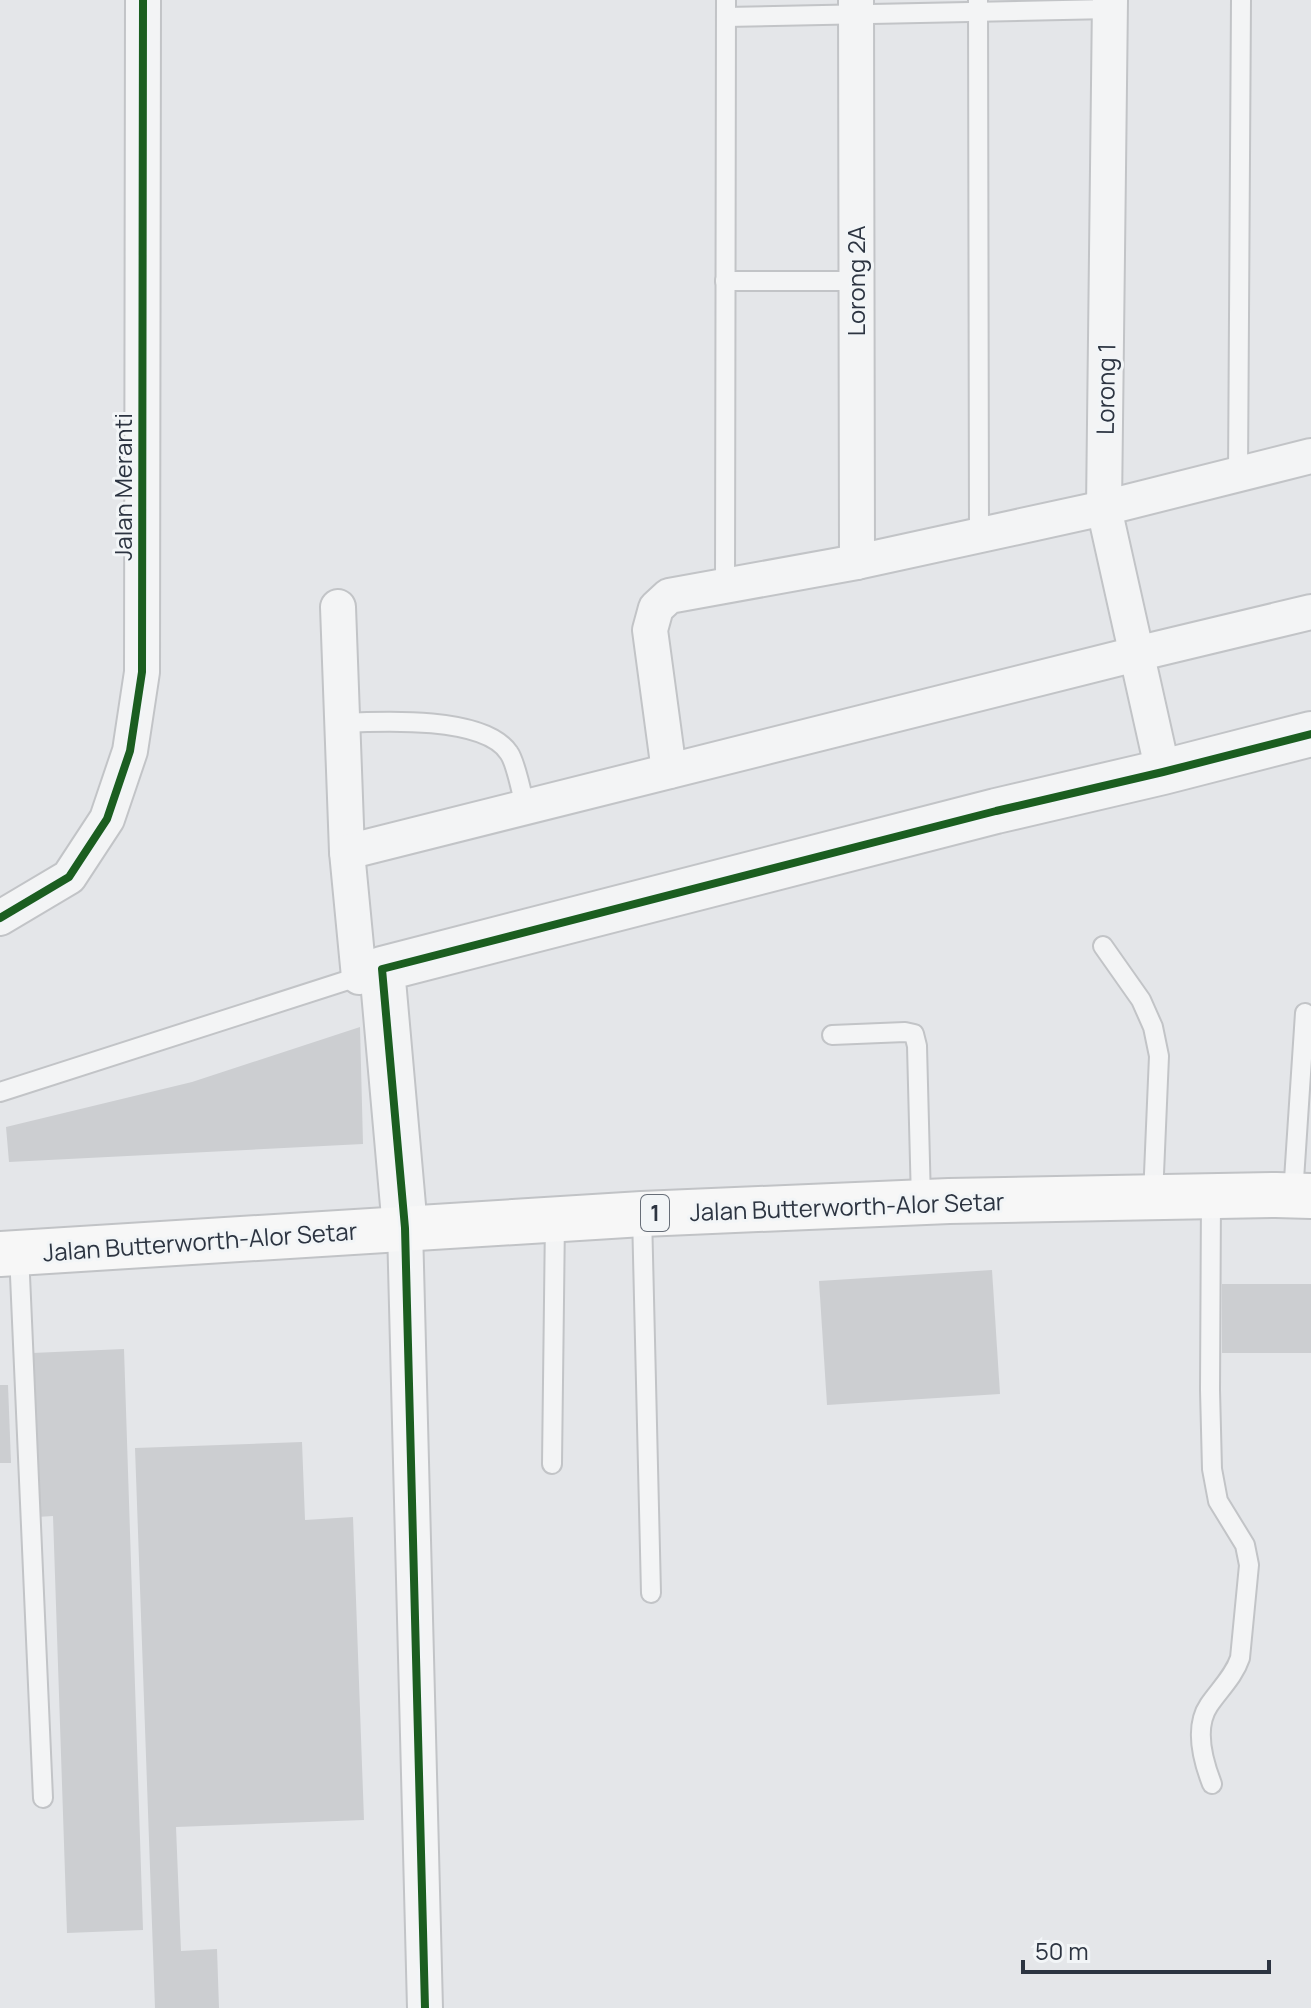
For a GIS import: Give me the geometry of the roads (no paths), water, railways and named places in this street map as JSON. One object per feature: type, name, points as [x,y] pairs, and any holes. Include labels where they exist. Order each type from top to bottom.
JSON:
[{"type":"main road","name":"Jalan Butterworth-Alor Setar","points":[[10,1254],[555,1219],[921,1201],[1302,1195]]},
{"type":"street","name":"Jalan Meranti","points":[[0,918],[69,877],[107,819],[130,751],[142,672],[143,0]]},
{"type":"street","name":"Lorong 1","points":[[1110,5],[1104,508],[1163,772]]},
{"type":"street","name":"Lorong 2A","points":[[856,8],[857,562]]},
{"type":"street","points":[[669,771],[650,630],[656,608],[669,596],[857,562],[1104,508],[1311,456]]},
{"type":"street","points":[[338,607],[347,852],[370,973],[405,1228],[425,2008]]},
{"type":"street","points":[[347,852],[1311,612]]},
{"type":"street","points":[[370,973],[996,811],[1311,734]]},
{"type":"lane","points":[[1238,474],[1241,0]]},
{"type":"lane","points":[[725,586],[726,9],[1110,5]]},
{"type":"lane","points":[[978,6],[979,535]]},
{"type":"lane","points":[[725,281],[855,281]]},
{"type":"lane","points":[[342,723],[430,724],[473,730],[493,738],[510,754],[525,807]]},
{"type":"lane","points":[[1103,946],[1141,1000],[1153,1027],[1159,1056],[1153,1197]]},
{"type":"lane","points":[[0,1092],[370,973]]},
{"type":"lane","points":[[1302,1195],[1305,1013]]},
{"type":"lane","points":[[832,1035],[914,1034],[917,1046],[921,1201]]},
{"type":"lane","points":[[1211,1196],[1212,1469],[1218,1501],[1245,1545],[1249,1565],[1240,1658],[1206,1709],[1202,1730],[1202,1756],[1212,1784]]},
{"type":"lane","points":[[642,1214],[651,1593]]},
{"type":"lane","points":[[552,1464],[555,1219]]},
{"type":"lane","points":[[10,1254],[43,1798]]}]
